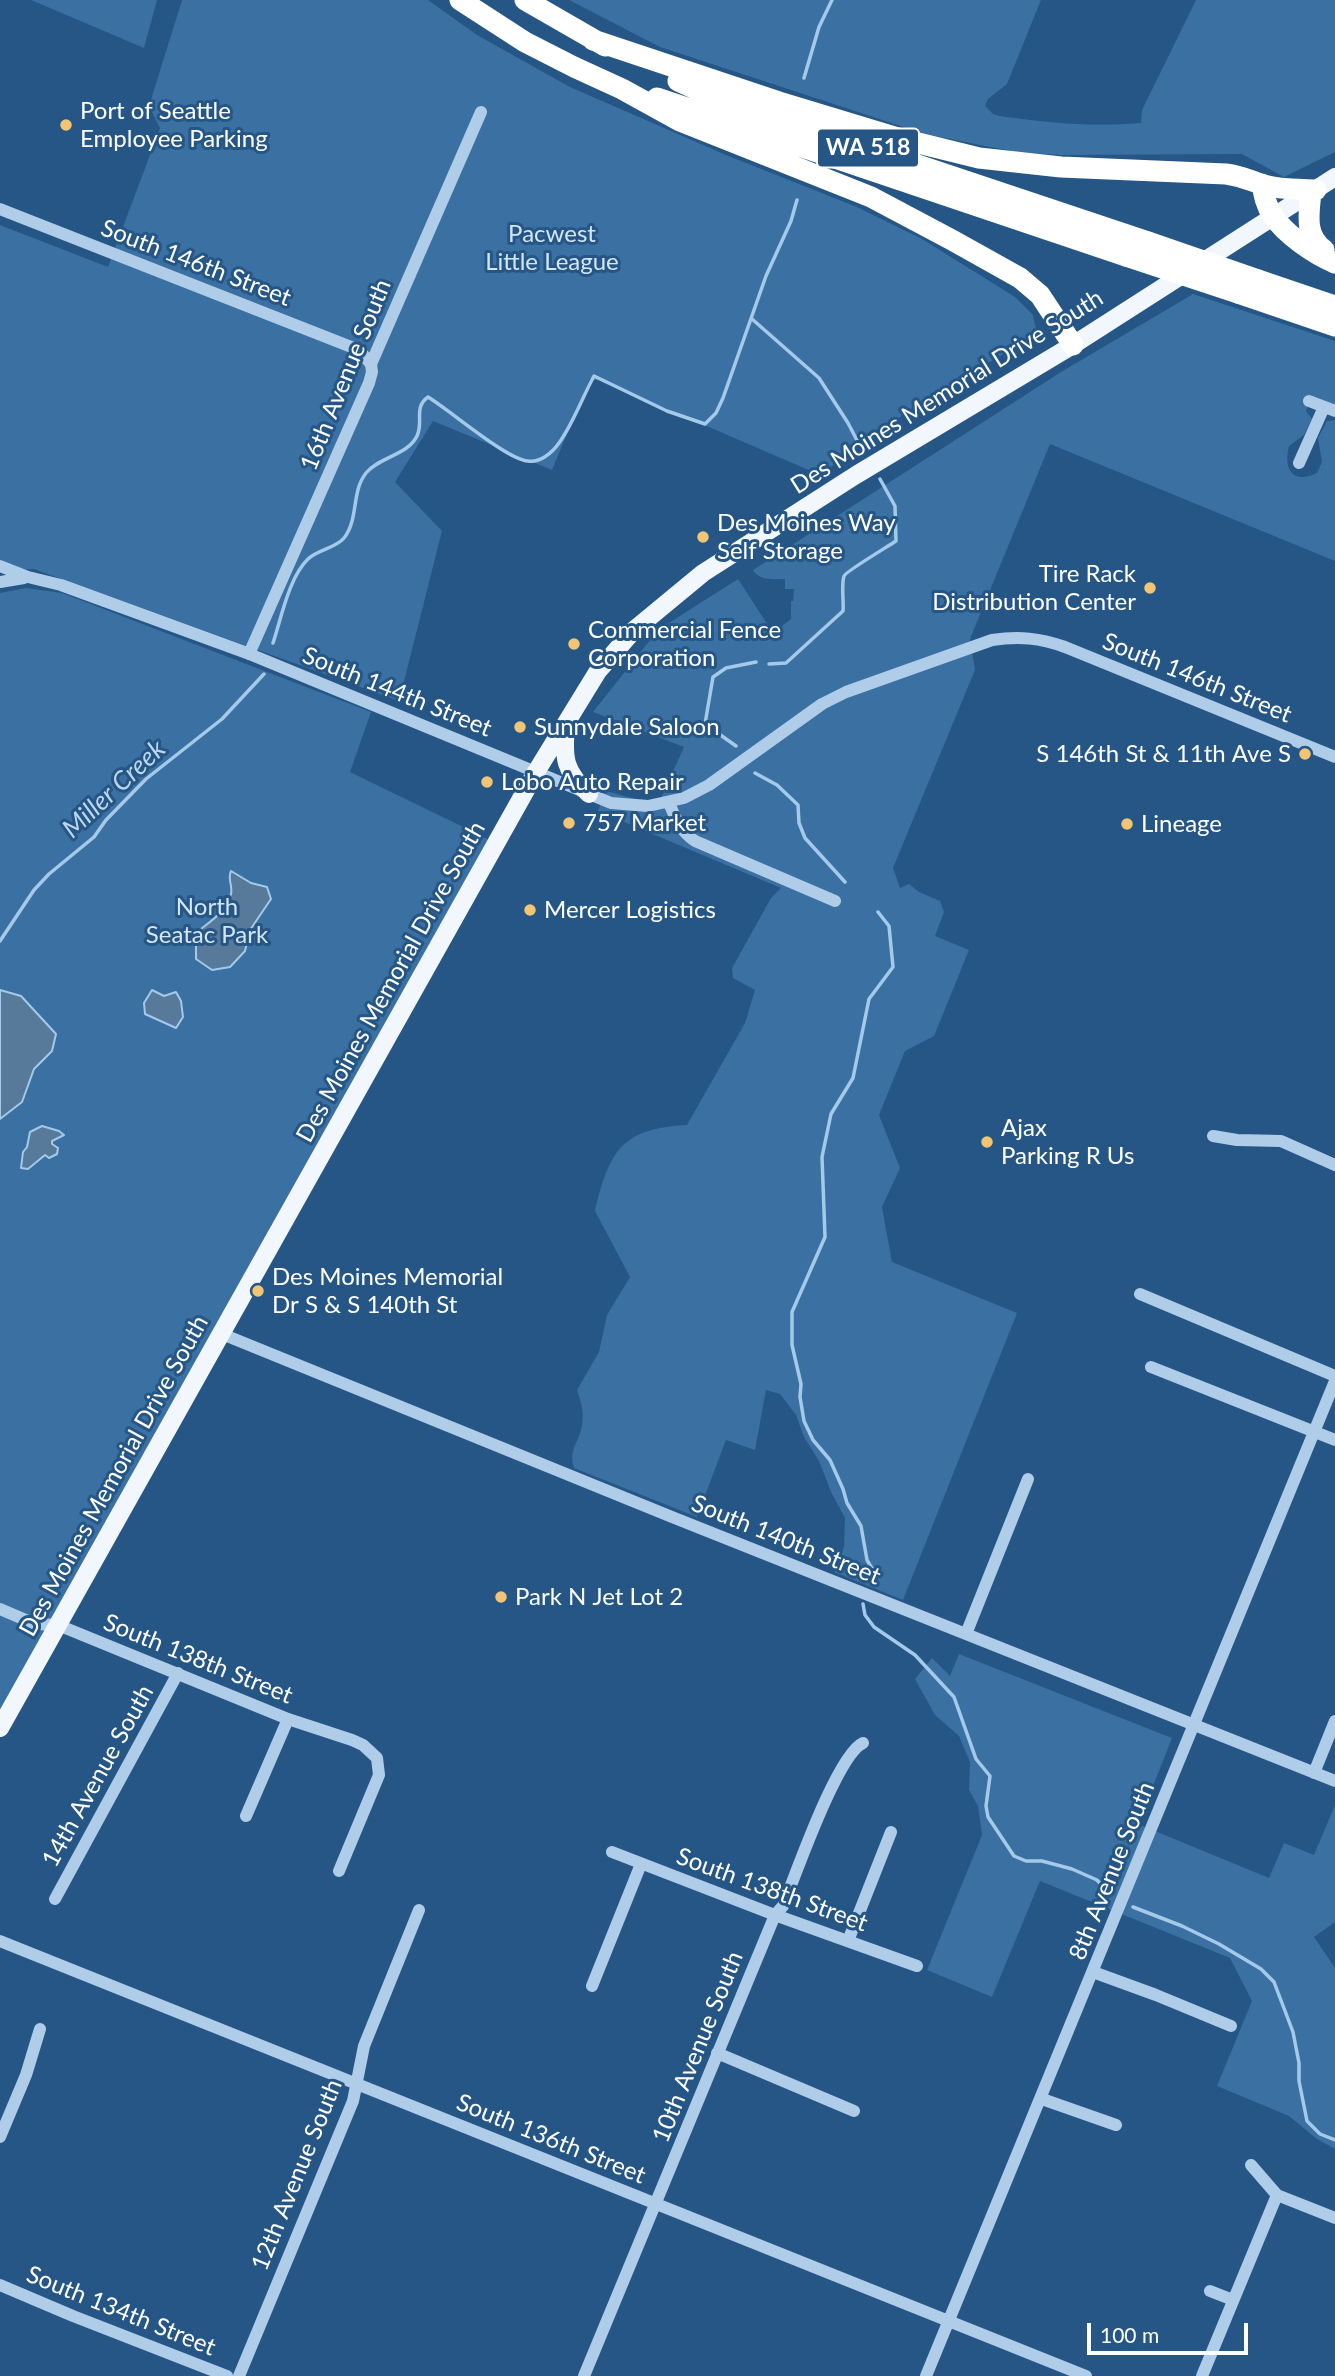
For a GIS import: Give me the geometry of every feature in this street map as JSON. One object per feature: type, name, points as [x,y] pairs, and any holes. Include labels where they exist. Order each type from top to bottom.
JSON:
[{"type":"highway","name":"WA 518","points":[[460,0],[525,42],[621,89],[767,134],[1335,326]]},
{"type":"highway","name":"WA 518","points":[[525,0],[645,67],[711,96],[1335,306]]},
{"type":"highway","points":[[593,40],[872,130],[979,158],[1060,167],[1226,174],[1286,189],[1314,191],[1308,225],[1321,248],[1335,256]]},
{"type":"highway","points":[[621,89],[680,121],[871,197],[1010,272],[1040,295],[1073,345]]},
{"type":"highway","points":[[1262,184],[1264,199],[1273,216],[1302,242],[1335,263]]},
{"type":"main road","name":"Des Moines Memorial Drive South","points":[[0,1728],[536,772],[598,671],[634,630],[703,573],[856,475],[1073,345],[1335,177]]},
{"type":"main road","points":[[566,723],[564,750],[568,770],[589,794]]},
{"type":"street","name":"16th Avenue South","points":[[249,654],[369,383],[372,364],[481,112]]},
{"type":"street","name":"South 146th Street","points":[[0,209],[359,350],[372,364]]},
{"type":"street","points":[[1300,463],[1329,409],[1309,401]]},
{"type":"street","name":"South 144th Street","points":[[0,566],[28,577],[61,584],[249,654],[611,803],[631,806],[669,803]]},
{"type":"street","points":[[0,582],[28,577]]},
{"type":"street","name":"South 146th Street","points":[[669,803],[709,785],[806,714],[846,692],[992,640],[1011,637],[1042,639],[1335,757]]},
{"type":"street","points":[[669,803],[678,826],[695,841],[835,901]]},
{"type":"street","points":[[1213,1136],[1237,1140],[1280,1141],[1335,1165]]},
{"type":"street","points":[[1140,1294],[1335,1376]]},
{"type":"street","name":"South 140th Street","points":[[222,1334],[1335,1781]]},
{"type":"street","points":[[1151,1367],[1335,1440]]},
{"type":"street","name":"8th Avenue South","points":[[926,2376],[1335,1381]]},
{"type":"street","points":[[966,1634],[1028,1479]]},
{"type":"street","name":"South 138th Street","points":[[0,1609],[35,1624],[58,1625],[288,1719],[352,1740],[370,1750],[377,1758],[379,1775],[339,1871]]},
{"type":"street","name":"14th Avenue South","points":[[55,1899],[178,1672]]},
{"type":"street","points":[[246,1816],[288,1719]]},
{"type":"street","points":[[1314,1773],[1335,1721]]},
{"type":"street","name":"10th Avenue South","points":[[584,2376],[775,1915],[783,1906],[835,1779],[854,1748],[863,1743]]},
{"type":"street","points":[[848,1941],[891,1832]]},
{"type":"street","name":"South 138th Street","points":[[612,1852],[917,1966]]},
{"type":"street","points":[[592,1986],[641,1864]]},
{"type":"street","name":"12th Avenue South","points":[[239,2376],[353,2101],[364,2046],[419,1910]]},
{"type":"street","name":"South 136th Street","points":[[0,1941],[1086,2376]]},
{"type":"street","points":[[1093,1972],[1231,2026]]},
{"type":"street","points":[[0,2137],[26,2075],[40,2029]]},
{"type":"street","points":[[718,2053],[854,2111]]},
{"type":"street","points":[[1042,2099],[1116,2126]]},
{"type":"street","points":[[1251,2165],[1277,2195],[1335,2218]]},
{"type":"street","points":[[1202,2376],[1277,2195]]},
{"type":"street","name":"South 134th Street","points":[[0,2285],[227,2376]]},
{"type":"street","points":[[1210,2291],[1233,2300]]},
{"type":"green space","points":[[31,0],[157,0],[144,48]]},
{"type":"green space","name":"Pacwest Little League","points":[[182,0],[428,0],[477,35],[570,87],[726,155],[857,207],[922,239],[1015,297],[1033,315],[1037,334],[914,407],[820,475],[590,378],[552,470],[433,421],[395,482],[442,531],[399,701],[34,569],[0,571],[0,225],[108,267],[160,128],[149,106]]},
{"type":"green space","points":[[569,0],[1041,0],[1007,84],[988,99],[985,106],[993,114],[1000,116],[1104,125],[1141,123],[1142,110],[1196,0],[1335,0],[1335,152],[1284,177],[1242,154],[1061,155],[1016,152],[925,134],[660,47]]},
{"type":"green space","points":[[1193,294],[1335,341],[1335,405],[1312,396],[1306,411],[1312,419],[1304,435],[1289,446],[1287,462],[1296,476],[1317,473],[1322,462],[1318,438],[1327,421],[1335,420],[1335,561],[1050,444],[970,639],[975,670],[893,868],[900,888],[909,884],[919,892],[940,901],[944,912],[935,936],[969,950],[934,1036],[905,1051],[879,1115],[900,1168],[882,1207],[892,1262],[1017,1313],[903,1600],[834,1572],[844,1547],[845,1518],[819,1461],[804,1437],[796,1415],[780,1394],[766,1390],[755,1450],[726,1440],[697,1517],[574,1468],[572,1455],[583,1420],[577,1390],[599,1352],[607,1315],[630,1277],[595,1211],[606,1173],[622,1147],[633,1138],[647,1131],[687,1125],[745,1023],[755,990],[733,978],[732,968],[771,898],[781,888],[598,811],[606,791],[658,805],[684,747],[593,712],[658,630],[738,579],[773,633],[791,619],[794,589],[785,589],[785,579],[763,578],[753,570],[1061,372]]},
{"type":"green space","name":"North Seatac Park","points":[[26,588],[62,593],[371,712],[350,772],[488,839],[0,1715],[0,593]]},
{"type":"green space","points":[[959,1654],[1172,1738],[1138,1824],[1269,1878],[1284,1843],[1314,1855],[1335,1805],[1335,1922],[1314,1937],[1335,1968],[1335,2149],[1317,2139],[1289,2116],[1217,2086],[1252,2001],[1230,1958],[1040,1881],[992,1997],[927,1970],[982,1835],[978,1806],[969,1790],[970,1762],[959,1736],[935,1715],[915,1679],[932,1658],[950,1676]]},
{"type":"shaded area","points":[[231,871],[251,883],[267,887],[271,899],[250,930],[245,951],[230,967],[212,970],[196,959],[196,933],[226,906],[231,894]]},
{"type":"shaded area","points":[[0,990],[21,996],[56,1034],[52,1051],[34,1069],[22,1102],[0,1119]]},
{"type":"shaded area","points":[[152,990],[164,996],[176,992],[181,1001],[183,1017],[176,1028],[145,1014],[144,1003]]},
{"type":"shaded area","points":[[42,1126],[64,1135],[52,1141],[58,1148],[57,1154],[49,1158],[45,1155],[28,1169],[21,1168],[30,1132]]},
{"type":"waterway","name":"Miller Creek","points":[[804,78],[819,27],[832,0]]},
{"type":"waterway","name":"Miller Creek","points":[[273,643],[291,587],[301,567],[312,556],[344,538],[352,522],[361,480],[378,463],[413,442],[419,430],[421,406],[428,397],[493,444],[528,461],[541,459],[556,447],[569,428],[594,376],[667,411],[705,424],[716,413],[723,398],[766,276],[791,221],[797,200]]},
{"type":"waterway","name":"Miller Creek","points":[[752,319],[819,378],[862,450]]},
{"type":"waterway","name":"Miller Creek","points":[[769,664],[786,663],[843,611],[844,576],[896,541],[895,506],[880,479]]},
{"type":"waterway","points":[[736,746],[705,724],[713,677],[726,668],[756,662]]},
{"type":"waterway","name":"Miller Creek","points":[[0,941],[34,890],[49,874],[94,837],[106,820],[146,779],[222,719],[264,674]]},
{"type":"waterway","points":[[755,773],[777,785],[798,805],[799,823],[805,838],[845,882]]},
{"type":"waterway","points":[[872,1581],[874,1572],[867,1560],[861,1526],[847,1503],[830,1460],[813,1440],[804,1421],[801,1384],[792,1345],[792,1312],[825,1237],[822,1157],[831,1114],[853,1078],[869,999],[893,967],[889,926],[878,912]]},
{"type":"waterway","points":[[863,1604],[865,1615],[874,1627],[915,1655],[954,1697],[976,1759],[990,1776],[986,1806],[988,1817],[1014,1856],[1026,1861],[1042,1861],[1072,1869],[1097,1880],[1109,1893]]},
{"type":"waterway","points":[[1133,1907],[1219,1944],[1261,1969],[1274,1982],[1293,2032],[1307,2121],[1320,2134],[1335,2140]]},
{"type":"place","name":"Port of Seattle Employee Parking","points":[[66,125]]},
{"type":"place","name":"Des Moines Way Self Storage","points":[[703,537]]},
{"type":"place","name":"Tire Rack Distribution Center","points":[[1150,588]]},
{"type":"place","name":"Commercial Fence Corporation","points":[[574,644]]},
{"type":"place","name":"Sunnydale Saloon","points":[[520,727]]},
{"type":"place","name":"S 146th St & 11th Ave S","points":[[1305,754]]},
{"type":"place","name":"Lobo Auto Repair","points":[[487,782]]},
{"type":"place","name":"757 Market","points":[[569,823]]},
{"type":"place","name":"Lineage","points":[[1127,824]]},
{"type":"place","name":"Mercer Logistics","points":[[530,910]]},
{"type":"place","name":"Ajax Parking R Us","points":[[987,1142]]},
{"type":"place","name":"Des Moines Memorial Dr S & S 140th St","points":[[258,1291]]},
{"type":"place","name":"Park N Jet Lot 2","points":[[501,1597]]}]
